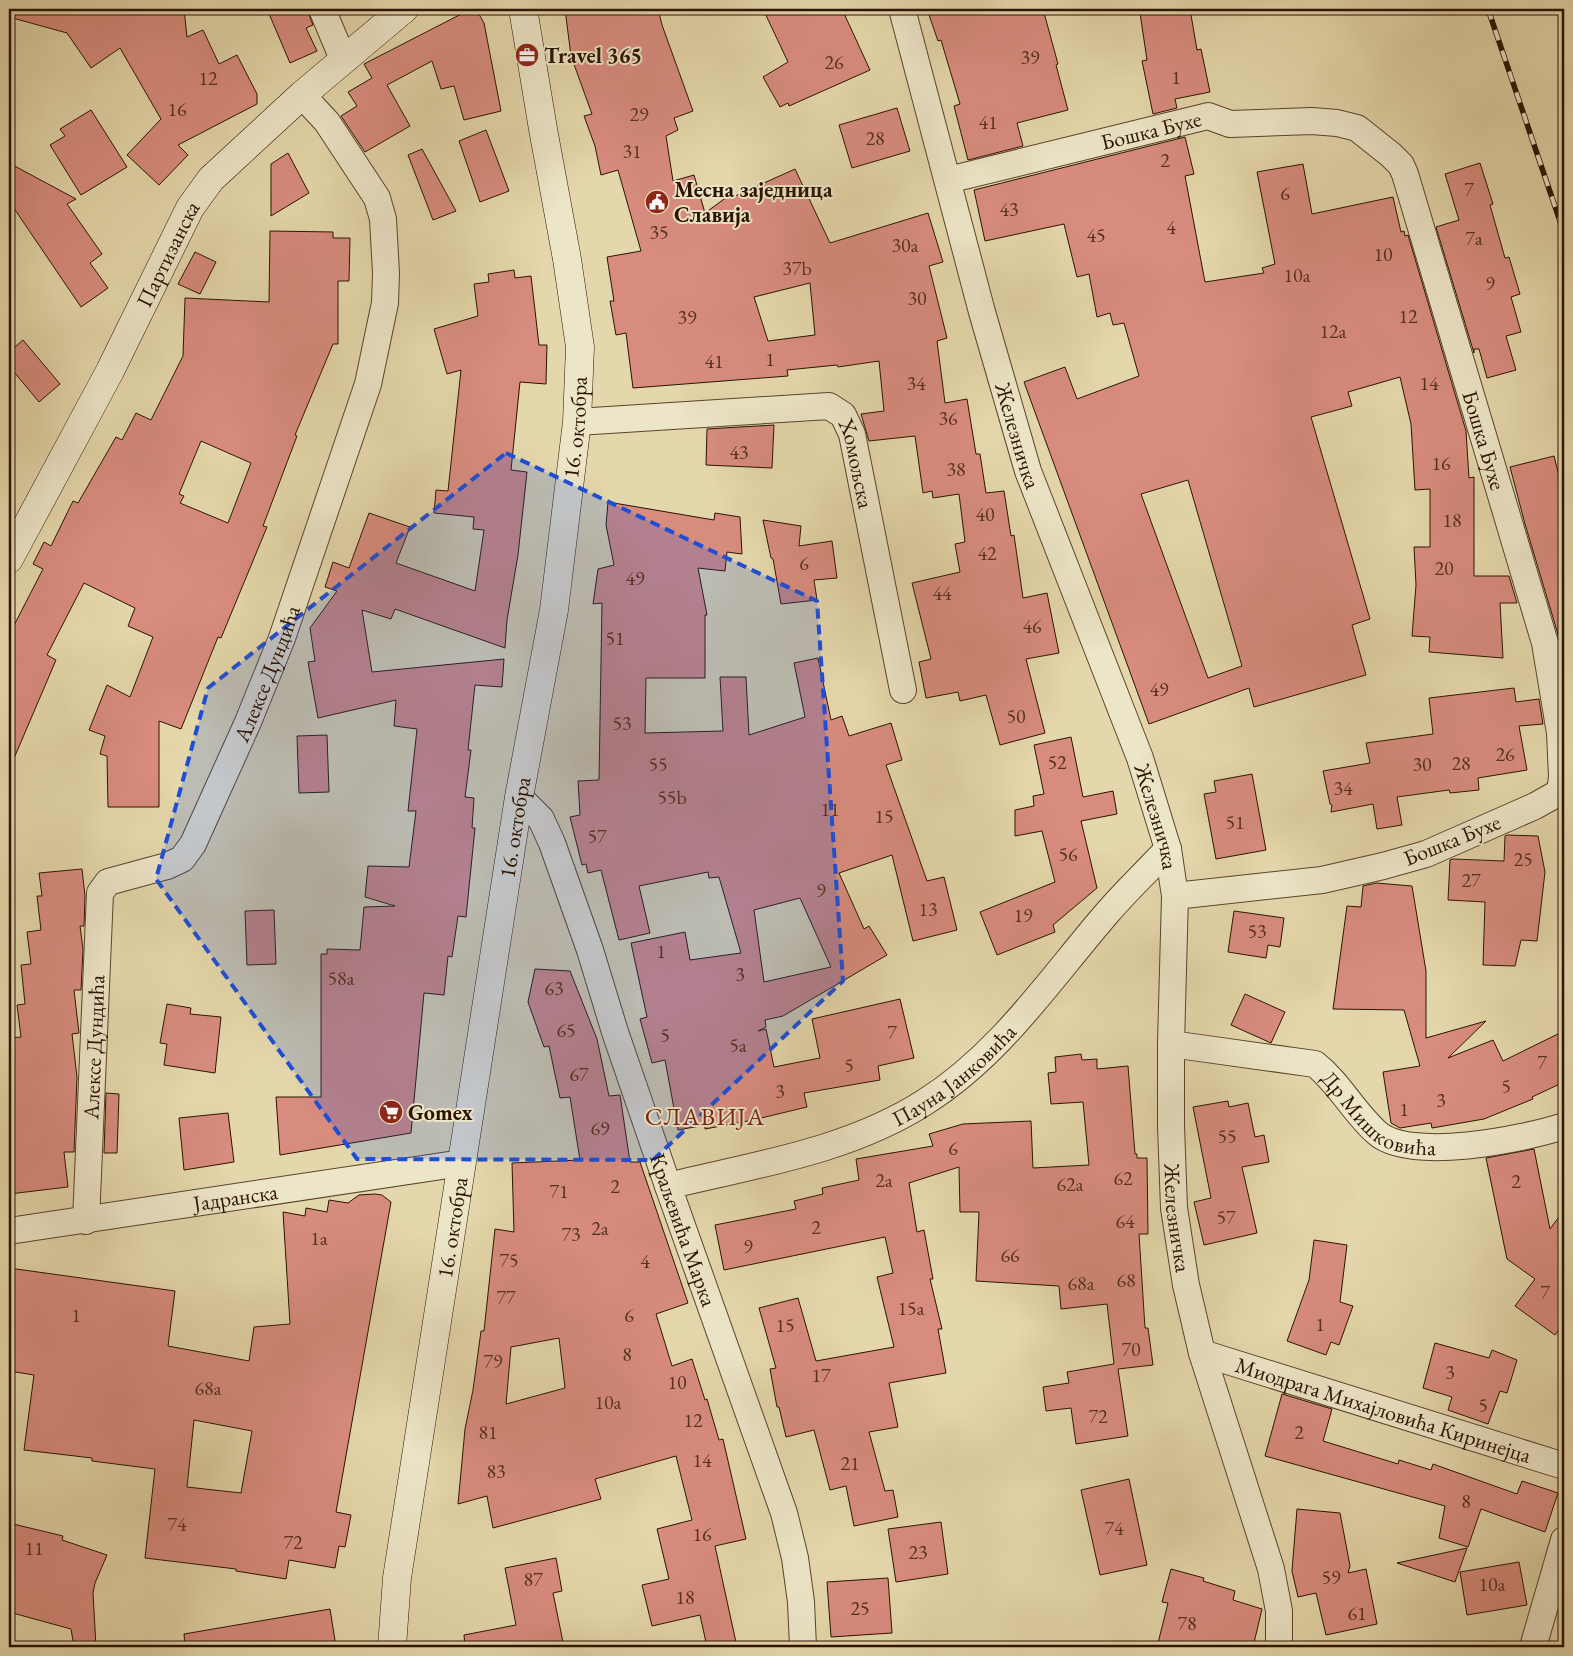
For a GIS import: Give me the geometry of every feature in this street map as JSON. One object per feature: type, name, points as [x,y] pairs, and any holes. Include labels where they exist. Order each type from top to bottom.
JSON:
[{"type":"main road","name":"Партизанска","points":[[9,559],[110,371],[190,208],[211,179],[302,95],[404,9]]},
{"type":"main road","name":"16. октобра","points":[[392,1647],[397,1578],[519,797],[554,610],[577,422],[580,347],[567,258],[523,9]]},
{"type":"street","points":[[322,9],[343,59]]},
{"type":"street","name":"Железничка","points":[[902,9],[982,312],[1028,471],[1140,758],[1168,849],[1175,896],[1171,1044],[1174,1208],[1186,1285],[1202,1353],[1271,1569],[1279,1611],[1279,1647]]},
{"type":"street","name":"Алексе Дундића","points":[[86,1221],[100,893],[108,882],[167,866],[182,859],[193,844],[248,722],[282,638],[368,384],[385,303],[386,273],[383,219],[377,198],[327,122],[302,95]]},
{"type":"street","name":"Бошка Бухе","points":[[948,180],[1208,116],[1230,124],[1312,121],[1337,123],[1357,128],[1391,155],[1401,165],[1406,174],[1545,643],[1560,733],[1562,791],[1535,806],[1426,854],[1383,866],[1322,880],[1175,896]]},
{"type":"street","name":"Хомољска","points":[[577,422],[829,406],[843,415],[852,434],[903,690]]},
{"type":"street","name":"Краљевића Марка","points":[[519,797],[540,819],[552,844],[590,950],[615,1032],[668,1186],[784,1513],[795,1558],[801,1602],[803,1647]]},
{"type":"street","name":"Пауна Јанковића","points":[[668,1186],[840,1142],[886,1123],[924,1102],[963,1075],[1011,1029],[1108,911],[1168,849]]},
{"type":"street","name":"Др Мишковића","points":[[1171,1044],[1314,1064],[1327,1074],[1377,1133],[1388,1140],[1408,1145],[1433,1147],[1476,1145],[1546,1132],[1564,1126]]},
{"type":"street","name":"Јадранска","points":[[9,1232],[462,1163]]},
{"type":"street","name":"Миодрага Михајловића Киринејца","points":[[1202,1353],[1564,1466]]},
{"type":"street","points":[[1533,1647],[1564,1540]]},
{"type":"highlighted area","points":[[506,453],[817,601],[843,981],[653,1160],[357,1159],[156,879],[208,688]]},
{"type":"building","points":[[9,9],[184,9],[187,37],[203,30],[219,64],[237,55],[257,94],[257,104],[178,145],[188,155],[159,185],[127,155],[161,119],[120,48],[91,68],[67,33],[9,17]]},
{"type":"building","points":[[267,9],[307,9],[313,25],[306,28],[317,51],[290,63]]},
{"type":"building","points":[[471,9],[476,9],[484,23],[501,111],[464,120],[454,86],[441,89],[432,61],[387,85],[410,126],[365,152],[341,116],[357,106],[348,92],[372,78],[364,64]]},
{"type":"building","points":[[565,9],[658,9],[693,111],[674,118],[678,130],[666,136],[673,181],[694,175],[705,213],[731,194],[733,197],[795,169],[830,243],[928,213],[943,262],[929,266],[947,338],[937,341],[945,403],[967,399],[976,454],[980,454],[986,493],[1004,491],[1011,536],[1014,535],[1023,598],[1047,593],[1059,653],[1026,659],[1045,733],[1000,745],[986,695],[960,701],[958,692],[926,698],[919,662],[931,659],[912,583],[960,572],[955,544],[965,542],[959,494],[933,498],[932,491],[923,493],[915,436],[869,441],[861,414],[884,411],[879,361],[838,367],[837,365],[787,370],[788,376],[633,388],[626,333],[616,335],[610,301],[614,301],[607,257],[641,251],[618,170],[601,175],[595,146],[584,116],[592,114],[571,56]],"holes":[[[810,283],[815,335],[768,341],[754,297]]]},
{"type":"building","points":[[763,9],[842,9],[870,70],[789,106],[788,103],[780,107],[763,77],[788,62]]},
{"type":"building","points":[[927,9],[1043,9],[1068,110],[1017,123],[1023,146],[968,160],[954,106],[960,104],[941,40],[938,41]]},
{"type":"building","points":[[1166,9],[1190,9],[1197,50],[1201,49],[1210,92],[1175,99],[1177,108],[1153,114],[1142,61],[1147,60],[1140,13]]},
{"type":"building","points":[[897,108],[910,151],[852,168],[839,125]]},
{"type":"building","points":[[91,110],[127,167],[81,195],[50,145],[65,136],[60,129]]},
{"type":"building","points":[[486,130],[509,191],[480,202],[459,141]]},
{"type":"building","points":[[1185,137],[1194,174],[1185,176],[1205,282],[1264,273],[1262,268],[1275,264],[1257,172],[1303,164],[1312,214],[1393,197],[1401,232],[1404,231],[1405,236],[1408,235],[1466,431],[1469,478],[1474,477],[1474,576],[1509,576],[1517,603],[1500,603],[1503,658],[1429,652],[1430,637],[1412,636],[1416,585],[1414,547],[1430,547],[1430,489],[1415,490],[1411,424],[1400,377],[1348,392],[1352,406],[1311,417],[1370,619],[1352,625],[1366,675],[1254,707],[1249,688],[1149,724],[1024,382],[1065,367],[1077,399],[1139,376],[1124,323],[1113,325],[1110,313],[1097,317],[1089,274],[1077,277],[1064,224],[985,241],[974,190]],"holes":[[[1188,480],[1242,666],[1208,678],[1141,494]]]},
{"type":"building","points":[[422,149],[456,211],[433,220],[408,155]]},
{"type":"building","points":[[288,153],[309,193],[271,216],[271,164]]},
{"type":"building","points":[[9,163],[76,199],[67,204],[102,254],[90,263],[108,288],[81,307],[9,201]]},
{"type":"building","points":[[1480,163],[1493,204],[1490,205],[1505,258],[1509,257],[1520,294],[1511,297],[1521,332],[1506,336],[1516,370],[1487,378],[1479,349],[1474,349],[1474,353],[1436,227],[1459,220],[1445,174]]},
{"type":"building","points":[[270,231],[333,232],[333,238],[350,238],[349,281],[338,281],[338,344],[333,344],[295,435],[297,436],[263,526],[267,527],[221,638],[218,637],[181,729],[159,721],[159,807],[108,807],[107,756],[100,754],[105,736],[89,730],[107,685],[130,697],[153,637],[128,626],[135,608],[84,583],[47,655],[56,660],[9,770],[9,635],[43,569],[33,564],[44,542],[51,546],[73,501],[78,503],[116,437],[122,440],[136,413],[151,420],[183,356],[185,298],[269,302]],"holes":[[[201,441],[251,463],[228,523],[180,503],[184,496],[179,494]]]},
{"type":"building","points":[[195,252],[216,262],[200,294],[178,284]]},
{"type":"building","points":[[514,270],[515,278],[531,276],[539,345],[547,345],[546,384],[520,382],[511,470],[527,472],[505,648],[395,609],[391,619],[362,610],[372,672],[504,659],[502,687],[475,685],[468,750],[471,750],[465,797],[474,798],[472,828],[475,828],[466,917],[458,916],[452,957],[448,956],[444,995],[424,993],[411,1133],[280,1155],[276,1097],[321,1097],[321,954],[327,954],[327,949],[360,950],[364,907],[395,906],[365,897],[368,866],[409,867],[416,811],[408,811],[417,729],[394,726],[396,700],[318,718],[308,662],[315,661],[310,628],[337,591],[325,587],[333,562],[349,568],[369,513],[410,527],[396,563],[475,591],[484,530],[473,529],[474,517],[434,513],[436,490],[448,491],[461,370],[447,374],[434,329],[478,316],[474,284],[489,282],[488,274]]},
{"type":"building","points":[[23,340],[60,384],[39,402],[9,366],[9,352]]},
{"type":"building","points":[[774,425],[772,468],[706,465],[707,429]]},
{"type":"building","points":[[1554,456],[1564,496],[1564,640],[1560,641],[1510,467]]},
{"type":"building","points":[[608,502],[714,520],[715,513],[740,517],[742,554],[727,552],[725,571],[698,568],[707,615],[705,615],[705,678],[646,678],[645,733],[723,731],[720,677],[746,677],[749,735],[805,717],[794,663],[818,658],[831,720],[842,716],[849,736],[891,723],[902,760],[886,765],[927,881],[944,877],[957,930],[913,941],[892,855],[839,873],[864,929],[869,926],[887,955],[783,1016],[765,1020],[766,1027],[758,1031],[766,1029],[774,1067],[820,1058],[812,1019],[900,999],[914,1058],[878,1066],[880,1080],[804,1093],[807,1107],[705,1129],[705,1125],[678,1130],[665,1060],[652,1063],[640,1019],[647,1017],[631,943],[685,932],[690,960],[741,953],[719,877],[709,878],[708,872],[639,886],[650,933],[619,940],[601,870],[588,873],[586,864],[582,865],[570,817],[580,815],[578,781],[599,780],[602,603],[593,604],[598,569],[614,565],[606,525]],"holes":[[[800,898],[831,967],[764,982],[754,910]]]},
{"type":"building","points":[[763,520],[801,526],[799,546],[832,541],[837,578],[814,580],[817,600],[781,604],[773,559],[771,558]]},
{"type":"building","points":[[1514,688],[1516,702],[1539,699],[1543,724],[1519,726],[1527,770],[1478,778],[1479,790],[1450,793],[1449,790],[1397,797],[1402,825],[1377,829],[1373,804],[1331,812],[1332,805],[1330,804],[1323,771],[1370,763],[1366,743],[1433,734],[1429,698]]},
{"type":"building","points":[[327,735],[329,792],[299,793],[297,736]]},
{"type":"building","points":[[1071,737],[1083,797],[1113,791],[1117,814],[1081,821],[1097,888],[1053,925],[1055,932],[997,955],[980,912],[1055,882],[1042,831],[1015,836],[1015,810],[1034,806],[1033,796],[1044,794],[1034,745]]},
{"type":"building","points":[[1252,774],[1266,850],[1216,859],[1204,794],[1216,792],[1214,781]]},
{"type":"building","points":[[1505,836],[1538,836],[1545,872],[1537,941],[1521,940],[1515,966],[1483,965],[1485,902],[1448,900],[1450,860],[1504,861]]},
{"type":"building","points":[[82,869],[85,896],[84,926],[80,926],[83,949],[81,990],[74,990],[79,1033],[72,1034],[77,1077],[74,1152],[64,1152],[68,1187],[9,1194],[9,1079],[12,1079],[9,1038],[21,1037],[17,1005],[25,1004],[21,965],[31,964],[27,932],[41,930],[37,896],[42,896],[39,873]]},
{"type":"building","points":[[1376,883],[1412,886],[1426,971],[1426,1038],[1486,1021],[1448,1058],[1493,1040],[1503,1061],[1564,1031],[1564,1082],[1532,1097],[1533,1099],[1484,1119],[1432,1128],[1431,1123],[1400,1128],[1391,1123],[1383,1072],[1420,1066],[1404,1010],[1333,1009],[1347,906],[1361,907],[1363,886]]},
{"type":"building","points":[[274,910],[276,964],[247,965],[245,911]]},
{"type":"building","points":[[1234,911],[1284,918],[1280,947],[1268,945],[1266,958],[1228,952]]},
{"type":"building","points":[[535,969],[570,971],[597,1039],[609,1096],[620,1095],[630,1162],[640,1162],[688,1303],[656,1314],[672,1366],[692,1359],[705,1400],[707,1399],[719,1440],[723,1439],[746,1539],[715,1546],[737,1647],[707,1647],[700,1615],[652,1626],[642,1585],[669,1579],[657,1529],[692,1520],[676,1456],[595,1479],[601,1499],[493,1528],[487,1496],[458,1504],[465,1429],[473,1390],[481,1331],[484,1331],[495,1229],[514,1232],[512,1163],[580,1160],[570,1097],[560,1098],[549,1046],[544,1047],[528,1002]],"holes":[[[559,1338],[565,1388],[506,1404],[511,1347]]]},
{"type":"building","points":[[1245,994],[1285,1012],[1271,1043],[1231,1025]]},
{"type":"building","points":[[167,1004],[191,1008],[190,1014],[221,1017],[215,1073],[164,1065],[167,1044],[160,1043]]},
{"type":"building","points":[[1081,1054],[1082,1060],[1097,1059],[1097,1069],[1128,1066],[1135,1154],[1137,1154],[1137,1158],[1147,1158],[1148,1234],[1139,1234],[1145,1328],[1148,1328],[1153,1365],[1118,1369],[1128,1436],[1076,1444],[1071,1408],[1046,1411],[1043,1387],[1069,1383],[1067,1372],[1114,1364],[1107,1304],[1061,1309],[1059,1286],[976,1281],[979,1212],[960,1212],[959,1167],[909,1183],[917,1232],[924,1230],[933,1279],[930,1279],[942,1329],[938,1329],[946,1373],[889,1383],[898,1427],[869,1432],[885,1491],[893,1490],[898,1517],[854,1526],[846,1486],[830,1490],[814,1430],[786,1437],[779,1407],[777,1407],[770,1369],[776,1368],[759,1308],[798,1298],[816,1361],[894,1347],[877,1277],[893,1273],[885,1237],[724,1270],[715,1225],[796,1209],[794,1201],[823,1194],[822,1188],[859,1180],[856,1159],[933,1146],[929,1134],[963,1124],[1031,1121],[1033,1168],[1089,1165],[1083,1102],[1051,1104],[1048,1073],[1056,1072],[1055,1057]]},
{"type":"building","points":[[106,1093],[119,1094],[117,1153],[104,1153]]},
{"type":"building","points":[[1228,1101],[1229,1107],[1248,1103],[1255,1137],[1264,1135],[1269,1162],[1242,1167],[1257,1233],[1204,1245],[1194,1202],[1211,1198],[1193,1107]]},
{"type":"building","points":[[228,1113],[234,1162],[184,1170],[179,1118]]},
{"type":"building","points":[[1534,1149],[1550,1229],[1564,1210],[1564,1322],[1555,1335],[1515,1306],[1535,1279],[1507,1259],[1486,1158]]},
{"type":"building","points":[[359,1195],[382,1195],[391,1202],[336,1512],[351,1515],[345,1547],[339,1546],[335,1568],[289,1560],[286,1579],[236,1571],[236,1569],[145,1558],[155,1469],[92,1461],[92,1458],[24,1450],[34,1375],[9,1371],[9,1268],[175,1291],[168,1346],[249,1361],[254,1327],[290,1324],[283,1212],[305,1216],[306,1208],[327,1212],[329,1200],[348,1203]],"holes":[[[194,1420],[252,1431],[241,1493],[187,1487]]]},
{"type":"building","points":[[1314,1240],[1347,1245],[1340,1302],[1353,1306],[1339,1345],[1331,1342],[1326,1355],[1287,1341],[1309,1280]]},
{"type":"building","points":[[1435,1343],[1489,1358],[1492,1350],[1517,1360],[1507,1393],[1500,1391],[1488,1424],[1448,1410],[1452,1397],[1423,1388]]},
{"type":"building","points":[[1282,1394],[1332,1409],[1323,1441],[1398,1464],[1399,1460],[1431,1470],[1433,1464],[1517,1494],[1522,1481],[1558,1493],[1545,1532],[1481,1509],[1468,1547],[1439,1538],[1445,1506],[1265,1456]]},
{"type":"building","points":[[1129,1479],[1147,1565],[1100,1575],[1081,1490]]},
{"type":"building","points":[[1297,1509],[1340,1513],[1350,1566],[1348,1573],[1366,1569],[1377,1624],[1326,1635],[1316,1593],[1298,1597],[1292,1571]]},
{"type":"building","points":[[941,1522],[948,1574],[896,1582],[888,1529]]},
{"type":"building","points":[[9,1523],[63,1536],[62,1540],[107,1555],[95,1583],[93,1593],[96,1647],[74,1647],[71,1629],[9,1612]]},
{"type":"building","points":[[1467,1548],[1455,1582],[1397,1563]]},
{"type":"building","points":[[556,1558],[562,1591],[553,1593],[564,1647],[465,1647],[464,1635],[516,1625],[505,1568]]},
{"type":"building","points":[[1519,1562],[1527,1605],[1467,1615],[1460,1572]]},
{"type":"building","points":[[1171,1569],[1204,1578],[1203,1581],[1235,1591],[1233,1600],[1262,1609],[1253,1647],[1157,1647],[1168,1603],[1162,1602]]},
{"type":"building","points":[[888,1578],[892,1633],[831,1637],[827,1582]]},
{"type":"building","points":[[330,1609],[336,1647],[185,1647],[184,1634]]},
{"type":"railway","points":[[1488,9],[1564,233]]},
{"type":"place","name":"Travel 365","points":[[527,55]]},
{"type":"place","name":"Месна заједница Славија","points":[[657,202]]},
{"type":"place","name":"Gomex","points":[[391,1112]]},
{"type":"district","name":"СЛАВИЈА","points":[[705,1116]]}]
